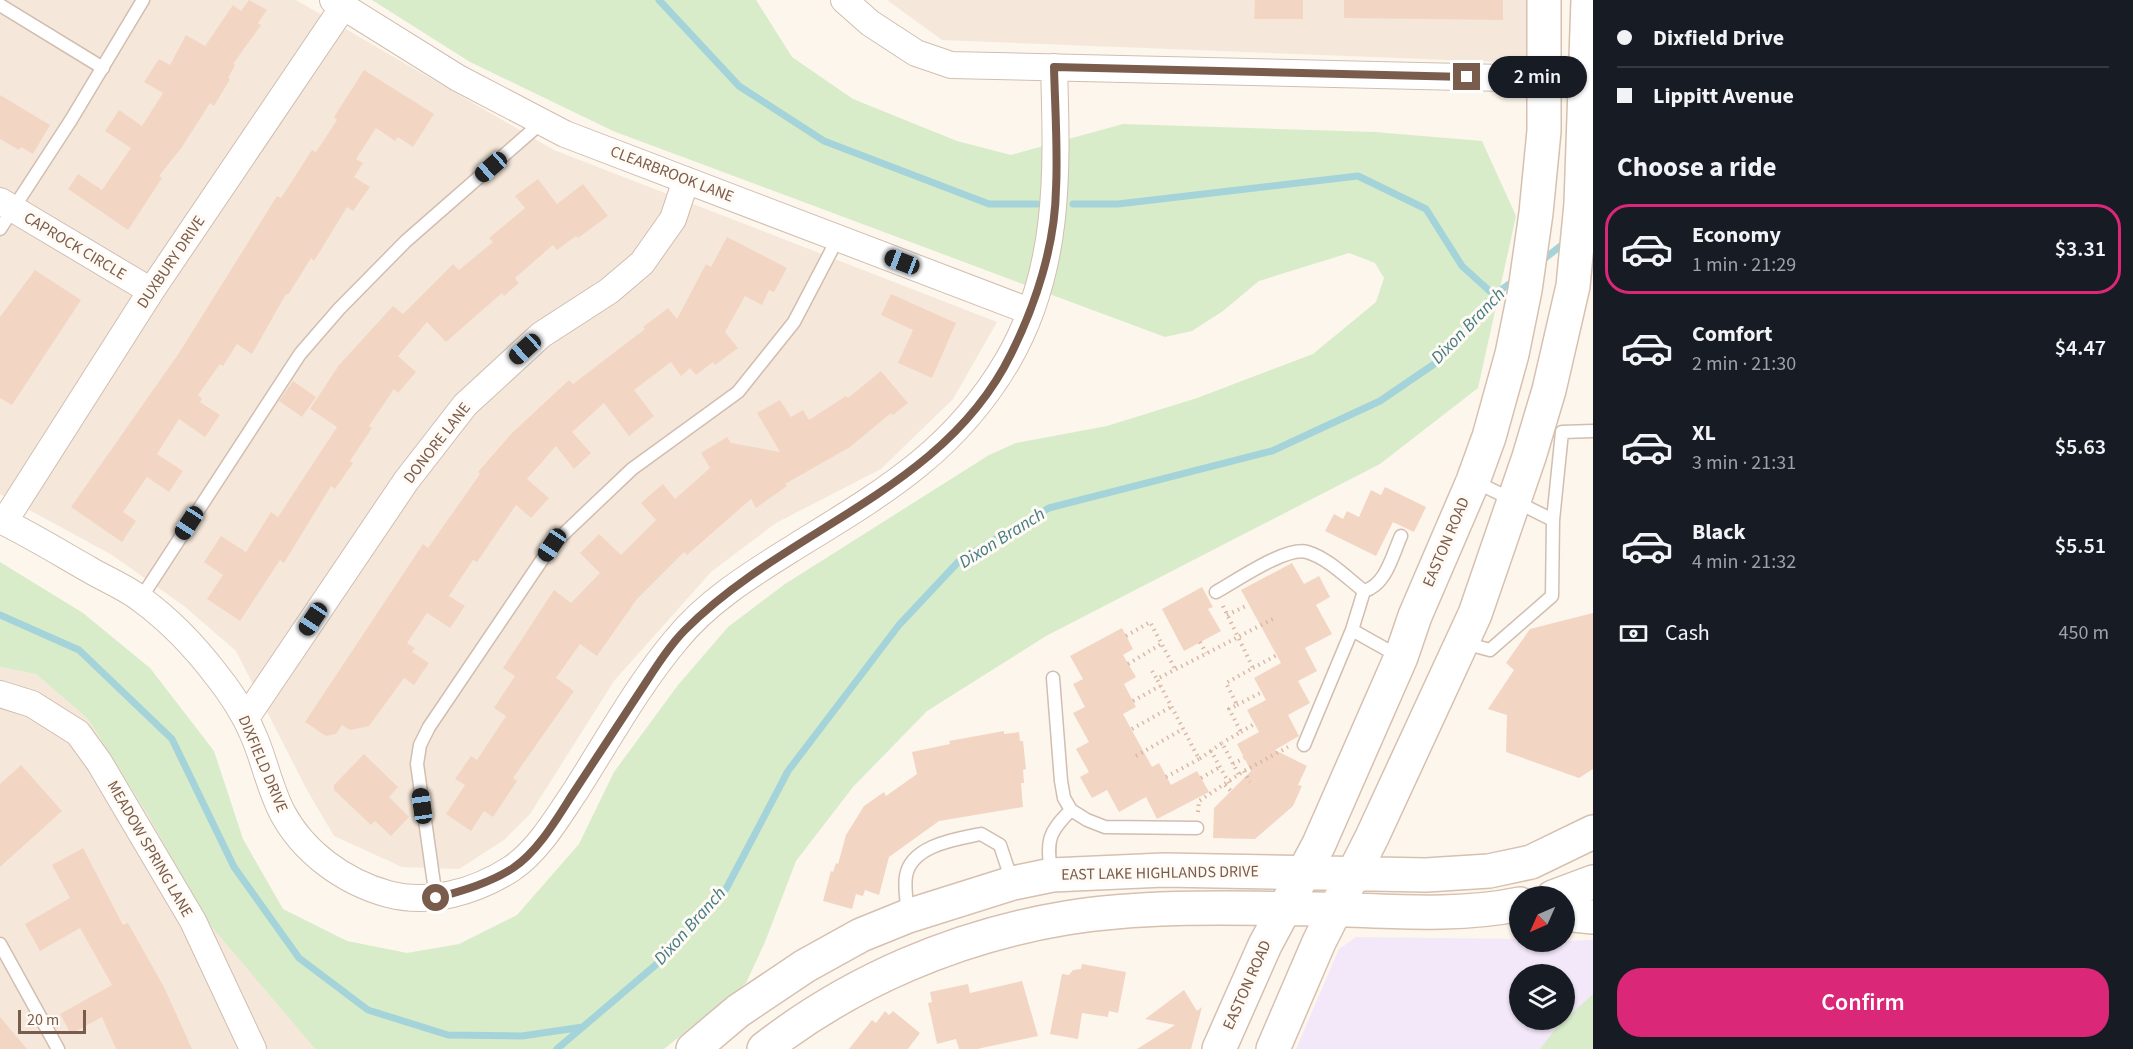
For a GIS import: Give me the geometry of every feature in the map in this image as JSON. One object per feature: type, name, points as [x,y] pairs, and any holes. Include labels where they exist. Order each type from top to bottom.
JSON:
[{"type":"main road","name":"EASTON ROAD","points":[[1219,1049],[1264,945],[1319,844],[1401,657],[1415,616],[1473,481],[1489,437],[1512,354],[1525,290],[1544,131],[1544,0]]},
{"type":"main road","points":[[1273,1049],[1334,910],[1354,873],[1462,643],[1515,500],[1580,290],[1585,127],[1590,77],[1588,0]]},
{"type":"main road","name":"EAST LAKE HIGHLANDS DRIVE","points":[[693,1049],[738,1011],[805,966],[861,935],[908,916],[1013,882],[1052,875],[1164,870],[1426,875],[1489,871],[1531,862],[1593,832]]},
{"type":"main road","points":[[1575,889],[1593,882]]},
{"type":"main road","points":[[764,1049],[878,976],[966,942],[1016,927],[1114,913],[1284,909],[1429,912],[1490,910],[1509,906]]},
{"type":"main road","points":[[1575,915],[1593,917]]},
{"type":"street","points":[[844,0],[870,23],[916,53],[951,65],[1544,79],[1590,77]]},
{"type":"street","name":"CLEARBROOK LANE","points":[[338,3],[458,78],[565,134],[1029,311]]},
{"type":"street","name":"DUXBURY DRIVE","points":[[2,521],[338,3]]},
{"type":"street","name":"DIXFIELD DRIVE","points":[[2,521],[141,598],[180,634],[215,673],[246,718],[283,814],[316,856],[350,880],[387,894],[413,899],[436,898],[483,883],[514,867],[549,830],[676,639],[711,604],[769,563],[913,471],[955,433],[987,394],[1011,355],[1045,266],[1056,192],[1054,67]]},
{"type":"street","name":"DONORE LANE","points":[[246,718],[406,481],[465,405],[541,335],[609,291],[642,263],[673,219],[686,180]]},
{"type":"street","name":"CAPROCK CIRCLE","points":[[5,213],[151,291]]},
{"type":"street","name":"MEADOW SPRING LANE","points":[[0,694],[32,704],[78,734],[99,762],[193,921],[253,1049]]},
{"type":"lane","points":[[5,213],[103,68],[143,0]]},
{"type":"lane","points":[[0,5],[103,68]]},
{"type":"lane","points":[[141,598],[300,354],[339,309],[406,241],[542,122]]},
{"type":"lane","points":[[436,898],[417,764],[420,745],[429,726],[552,545],[632,469],[738,392],[794,322],[838,238]]},
{"type":"lane","points":[[1462,643],[1490,650],[1552,596],[1553,520],[1562,432],[1593,431]]},
{"type":"lane","points":[[1473,481],[1553,520]]},
{"type":"lane","points":[[1364,591],[1373,588],[1381,580],[1401,536]]},
{"type":"lane","points":[[1216,592],[1291,551],[1306,551],[1321,559],[1364,591]]},
{"type":"lane","points":[[1304,745],[1352,630],[1364,591]]},
{"type":"lane","points":[[1352,630],[1401,657]]},
{"type":"lane","points":[[1053,678],[1061,782],[1064,798],[1071,810],[1105,827],[1197,828]]},
{"type":"lane","points":[[1052,875],[1047,845],[1050,834],[1071,810]]},
{"type":"lane","points":[[908,916],[906,874],[919,855],[945,841],[981,834],[1000,845],[1013,882]]},
{"type":"lane","points":[[0,945],[57,1049]]},
{"type":"path","points":[[1216,592],[1253,668]]},
{"type":"path","points":[[1227,615],[1248,605]]},
{"type":"path","points":[[1157,679],[1275,618]]},
{"type":"path","points":[[1126,636],[1150,622],[1175,669]]},
{"type":"path","points":[[1200,642],[1206,653]]},
{"type":"path","points":[[1128,663],[1161,644]]},
{"type":"path","points":[[1237,705],[1226,683],[1277,655]]},
{"type":"path","points":[[1152,671],[1199,759]]},
{"type":"path","points":[[1133,701],[1160,686]]},
{"type":"path","points":[[1241,732],[1229,709],[1262,692]]},
{"type":"path","points":[[1132,729],[1171,707]]},
{"type":"path","points":[[1167,777],[1254,724]]},
{"type":"path","points":[[1136,756],[1183,729]]},
{"type":"path","points":[[1221,743],[1239,775]]},
{"type":"path","points":[[1197,828],[1199,801],[1244,771],[1293,744],[1304,745]]},
{"type":"path","points":[[1211,751],[1231,791]]},
{"type":"path","points":[[1233,764],[1244,758]]},
{"type":"path","points":[[1201,778],[1220,767]]},
{"type":"path","points":[[1244,771],[1250,782]]},
{"type":"shaded area","points":[[0,0],[296,0],[554,150],[997,322],[953,399],[881,469],[776,523],[711,572],[614,681],[530,814],[504,840],[459,869],[402,867],[334,836],[307,790],[236,651],[184,606],[112,555],[0,494]]},
{"type":"shaded area","points":[[887,0],[1527,0],[1527,63],[942,40]]},
{"type":"shaded area","points":[[0,667],[36,674],[88,719],[148,815],[266,991],[315,1049],[0,1049]]},
{"type":"shaded area","points":[[1356,937],[1509,939],[1509,952],[1575,952],[1575,940],[1593,940],[1593,1049],[1296,1049],[1339,949]]},
{"type":"green space","points":[[372,0],[756,0],[792,57],[853,99],[957,141],[1011,155],[1123,124],[1375,132],[1482,141],[1516,216],[1478,388],[1380,464],[1046,636],[927,711],[853,787],[796,861],[765,942],[746,983],[664,1049],[315,1049],[207,921],[148,815],[88,719],[36,674],[0,667],[0,562],[83,613],[150,668],[214,751],[243,839],[283,909],[347,941],[407,953],[459,944],[517,915],[579,844],[614,772],[678,685],[728,627],[785,584],[989,455],[1016,443],[1107,426],[1197,398],[1313,354],[1376,302],[1384,278],[1375,263],[1349,253],[1259,281],[1223,311],[1192,331],[1165,337],[613,131],[470,62]]},
{"type":"green space","points":[[1593,994],[1593,1049],[1540,1049],[1555,1030],[1575,1030],[1575,1010]]},
{"type":"building","points":[[249,0],[267,10],[258,23],[261,25],[233,64],[235,65],[228,78],[230,79],[214,106],[210,103],[182,147],[159,176],[162,178],[128,230],[68,189],[78,174],[102,190],[131,148],[105,131],[119,110],[142,126],[163,93],[144,82],[159,59],[170,65],[186,35],[205,46],[233,5],[241,11]]},
{"type":"building","points":[[1255,0],[1303,0],[1303,19],[1254,19]]},
{"type":"building","points":[[1344,0],[1503,0],[1503,20],[1344,18]]},
{"type":"building","points":[[364,70],[434,114],[413,147],[398,137],[395,141],[376,128],[356,159],[363,163],[354,177],[370,187],[353,211],[347,207],[314,261],[311,258],[288,295],[286,294],[252,354],[237,344],[223,366],[220,364],[198,395],[202,399],[200,402],[220,415],[205,437],[179,419],[157,454],[183,471],[169,492],[147,477],[123,512],[136,521],[122,542],[71,507],[179,353],[277,196],[281,198],[312,150],[316,152],[337,120],[334,117]]},
{"type":"building","points":[[0,95],[50,125],[33,154],[21,147],[19,150],[0,139]]},
{"type":"building","points":[[538,179],[557,204],[583,184],[608,216],[557,250],[553,245],[515,278],[519,283],[504,296],[502,293],[446,342],[427,322],[398,356],[416,372],[398,393],[394,389],[369,426],[372,428],[350,461],[353,463],[335,489],[331,486],[284,563],[280,560],[240,621],[207,599],[223,575],[204,562],[221,536],[246,552],[271,512],[278,517],[337,427],[310,409],[339,365],[393,306],[403,314],[453,264],[459,270],[493,242],[489,238],[525,208],[515,196]]},
{"type":"building","points":[[727,237],[787,268],[774,292],[769,290],[762,305],[745,296],[725,332],[738,348],[715,365],[713,362],[696,375],[690,368],[681,376],[671,362],[634,390],[654,416],[629,436],[604,403],[572,432],[591,453],[574,469],[556,446],[527,479],[549,498],[531,518],[516,505],[477,562],[473,560],[449,596],[465,606],[450,628],[427,613],[407,643],[415,648],[412,652],[429,663],[414,685],[404,678],[369,726],[350,730],[342,725],[336,734],[326,736],[305,722],[423,544],[428,548],[480,474],[478,472],[512,433],[569,380],[573,384],[645,329],[643,327],[668,308],[677,319],[706,264],[711,267]]},
{"type":"building","points":[[35,270],[81,300],[12,405],[0,398],[0,317]]},
{"type":"building","points":[[891,294],[956,323],[932,378],[898,363],[913,330],[881,315]]},
{"type":"building","points":[[881,371],[908,403],[893,415],[891,413],[850,447],[785,484],[787,486],[756,508],[751,499],[687,555],[684,552],[637,599],[597,656],[580,644],[556,678],[574,691],[513,778],[517,781],[493,817],[484,811],[471,831],[446,814],[465,785],[455,779],[471,756],[477,760],[506,716],[494,708],[515,676],[503,668],[554,590],[571,603],[600,573],[580,553],[599,534],[621,555],[656,520],[641,503],[663,484],[675,499],[710,468],[701,453],[727,437],[731,443],[780,452],[757,413],[780,400],[791,417],[803,410],[809,420],[846,396],[848,398]]},
{"type":"building","points":[[293,381],[316,397],[302,417],[279,401]]},
{"type":"building","points":[[1385,487],[1426,507],[1414,532],[1393,522],[1376,556],[1325,531],[1334,514],[1343,519],[1347,511],[1359,517],[1371,490],[1381,495]]},
{"type":"building","points":[[1292,563],[1304,584],[1319,576],[1330,597],[1316,605],[1332,634],[1305,648],[1317,671],[1298,681],[1310,703],[1288,715],[1299,736],[1275,750],[1307,766],[1298,785],[1302,786],[1293,806],[1255,839],[1213,838],[1214,808],[1251,771],[1237,744],[1259,732],[1247,710],[1266,700],[1254,678],[1281,663],[1241,590]]},
{"type":"building","points":[[1202,587],[1213,607],[1208,609],[1221,631],[1184,651],[1162,609]]},
{"type":"building","points":[[1593,613],[1593,769],[1579,778],[1506,752],[1507,715],[1488,709],[1514,670],[1506,663],[1530,629]]},
{"type":"building","points":[[1122,628],[1133,649],[1123,655],[1136,677],[1124,684],[1136,707],[1123,714],[1152,767],[1159,763],[1171,785],[1197,771],[1209,792],[1157,819],[1146,797],[1119,812],[1107,790],[1092,798],[1080,777],[1089,772],[1076,749],[1089,742],[1073,713],[1085,707],[1073,684],[1083,679],[1070,656]]},
{"type":"building","points":[[1004,731],[1004,734],[1019,732],[1020,741],[1023,741],[1026,769],[1023,770],[1024,783],[1021,783],[1023,807],[939,821],[889,857],[879,895],[865,890],[863,896],[856,894],[852,909],[823,901],[831,871],[833,872],[836,863],[838,864],[846,835],[864,806],[884,792],[886,796],[917,774],[912,752],[950,744],[949,741]]},
{"type":"building","points":[[364,754],[398,787],[389,797],[409,817],[391,836],[375,821],[371,825],[334,790],[334,785]]},
{"type":"building","points":[[21,765],[62,811],[0,867],[0,784]]},
{"type":"building","points":[[83,848],[123,925],[128,923],[165,989],[192,1049],[116,1049],[102,1017],[71,1034],[60,1014],[112,985],[80,928],[40,951],[25,924],[70,898],[52,865]]},
{"type":"building","points":[[1082,964],[1126,972],[1118,1013],[1109,1011],[1108,1017],[1082,1013],[1078,1039],[1050,1034],[1062,974],[1069,975],[1073,970],[1081,969]]},
{"type":"building","points":[[1022,981],[1038,1036],[977,1049],[959,1049],[956,1039],[937,1044],[928,1003],[932,1002],[930,992],[968,984],[970,993]]},
{"type":"building","points":[[1184,990],[1197,1011],[1202,1007],[1191,1049],[1137,1049],[1175,1025],[1145,1019]]},
{"type":"building","points":[[885,1011],[889,1015],[893,1011],[920,1033],[908,1049],[849,1049],[872,1020],[876,1023]]},
{"type":"building","points":[[0,1017],[27,1049],[0,1049]]},
{"type":"waterway","points":[[659,0],[739,86],[824,141],[989,204],[1037,204]]},
{"type":"waterway","points":[[1073,204],[1118,204],[1358,176],[1426,209],[1462,266],[1494,295]]},
{"type":"waterway","name":"Dixon Branch","points":[[1540,262],[1567,241]]},
{"type":"waterway","name":"Dixon Branch","points":[[557,1049],[665,957],[726,889],[788,771],[899,625],[960,560],[1049,508],[1272,451],[1380,401],[1443,358],[1494,295],[1516,279]]},
{"type":"waterway","points":[[0,615],[79,650],[172,739],[234,867],[299,958],[368,1010],[448,1035],[522,1036],[583,1027]]},
{"type":"route","points":[[436,898],[483,883],[514,867],[549,830],[676,639],[711,604],[769,563],[870,501],[913,471],[955,433],[987,394],[1011,355],[1045,266],[1056,192],[1054,67],[1467,77]]}]
